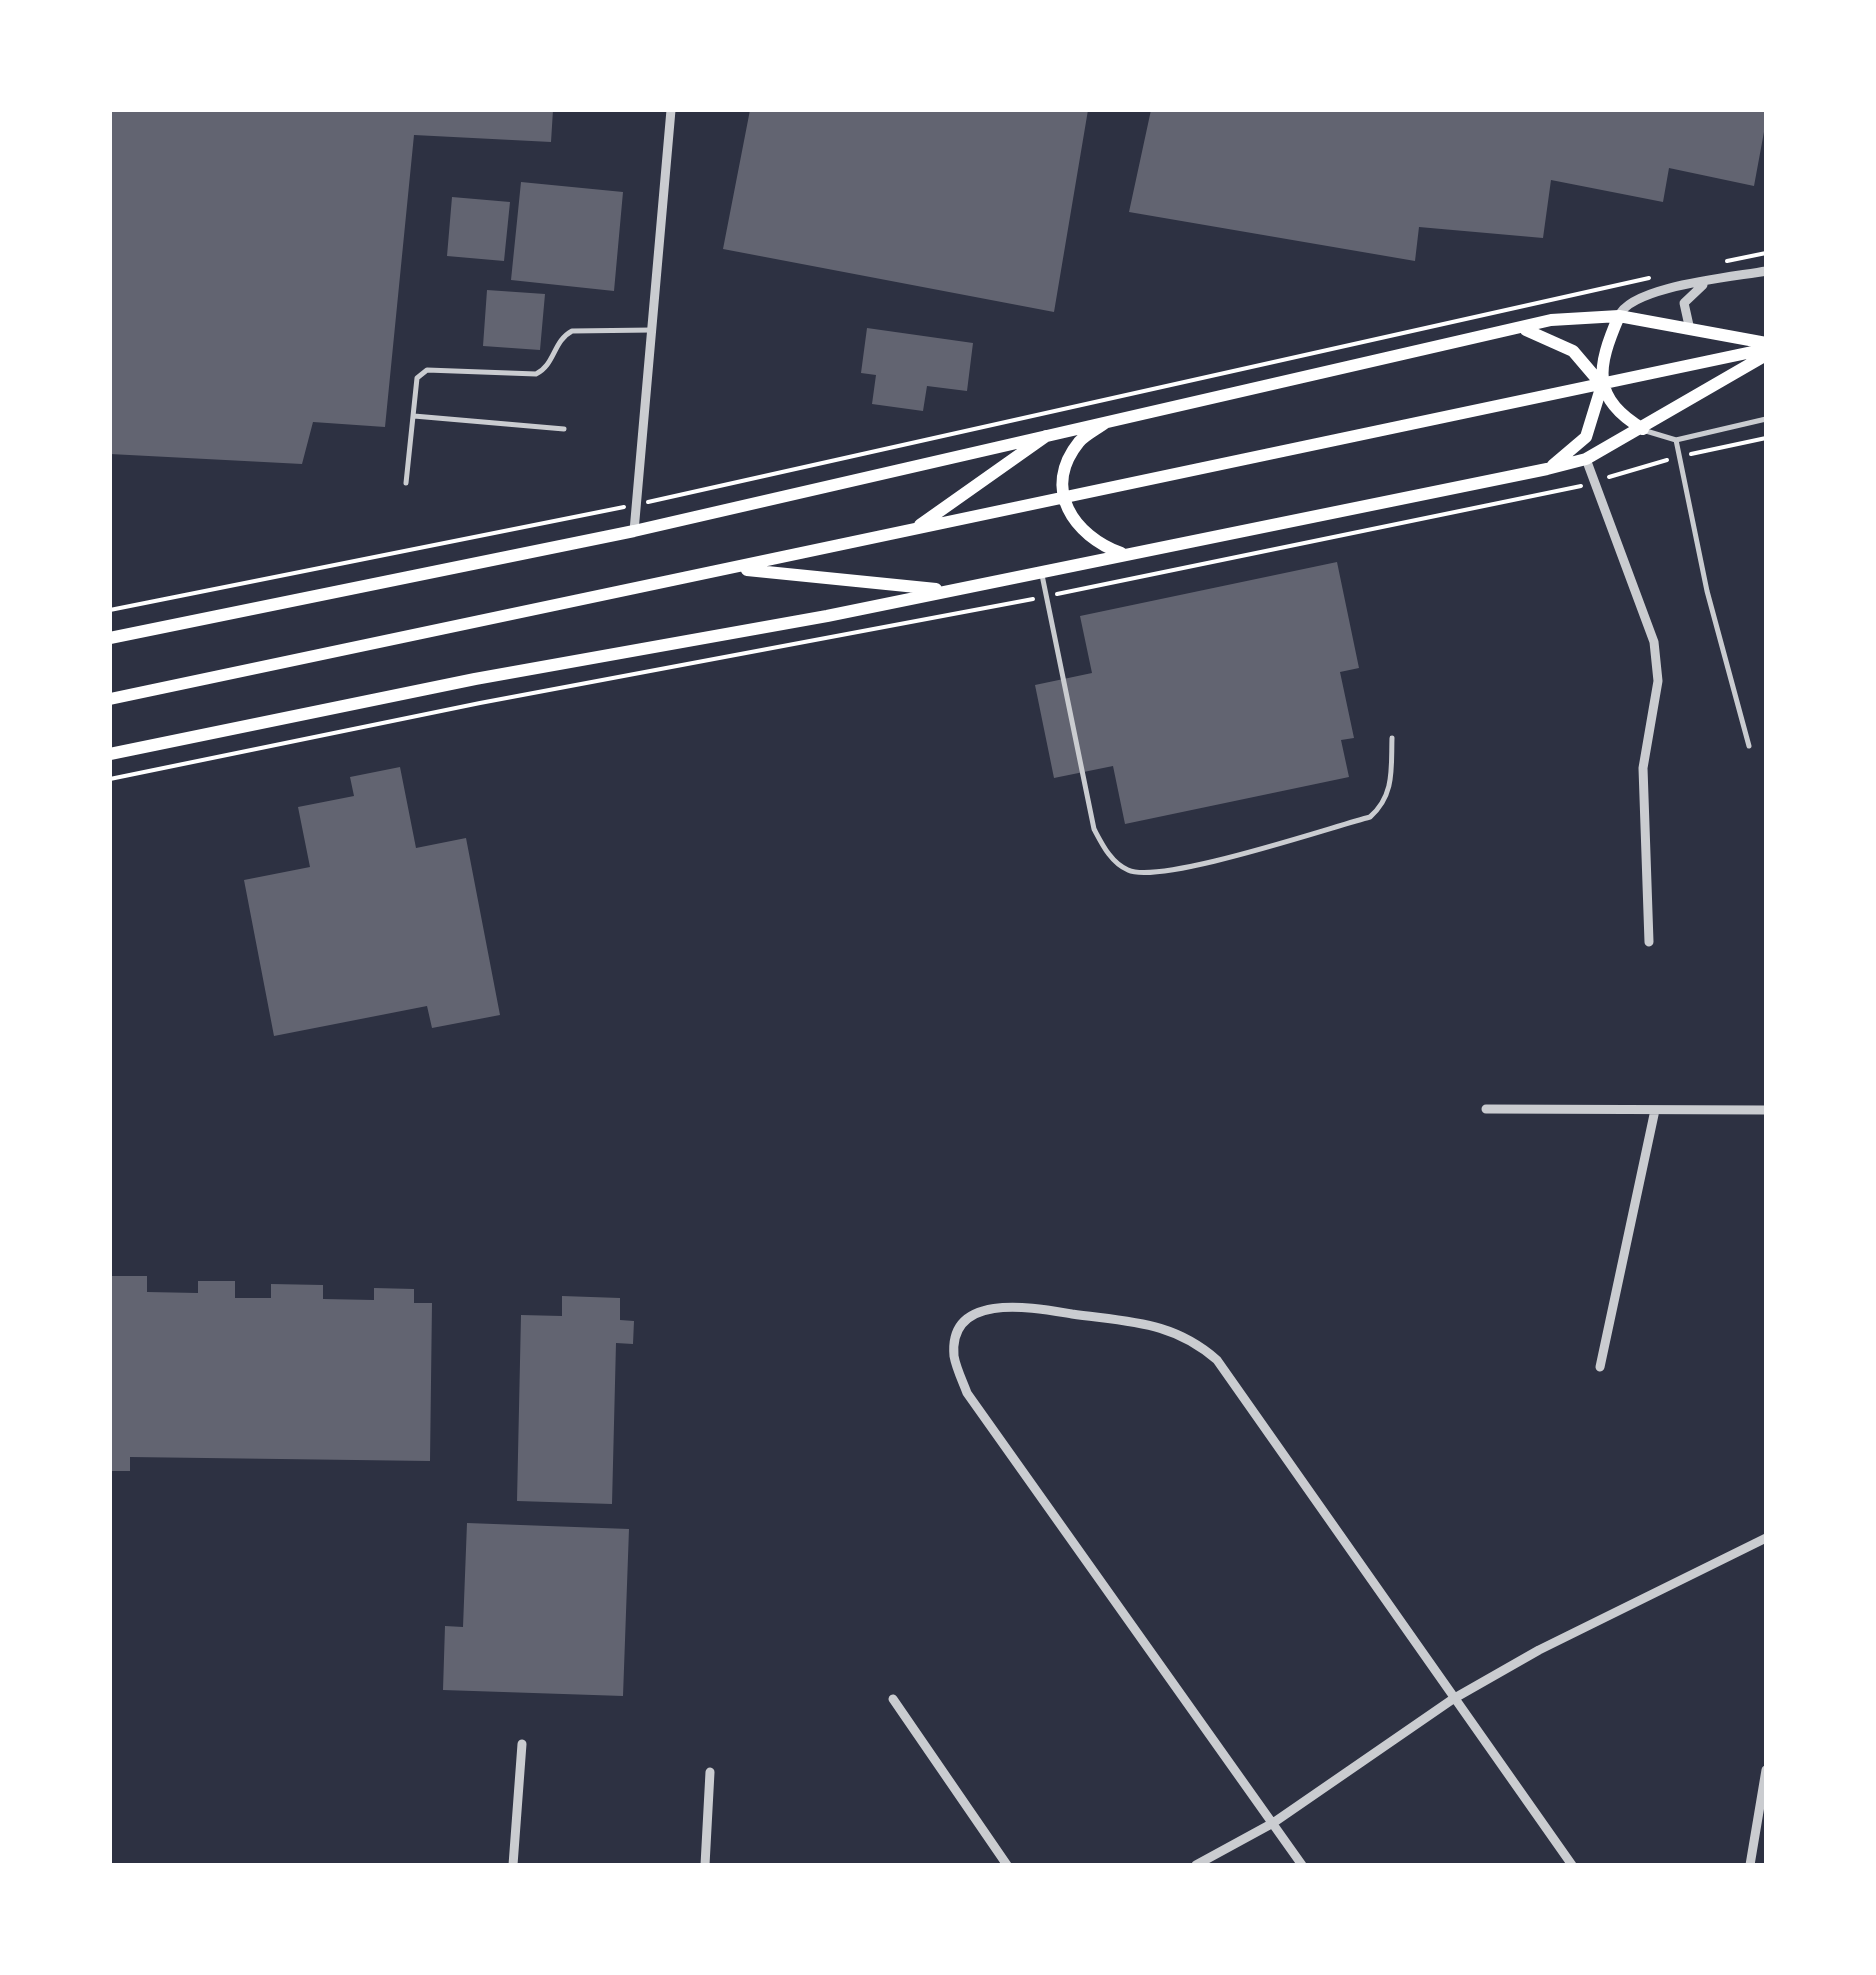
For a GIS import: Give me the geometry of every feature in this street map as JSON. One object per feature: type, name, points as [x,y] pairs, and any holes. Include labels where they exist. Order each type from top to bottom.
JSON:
[{"type":"main road","points":[[110,638],[634,531],[1052,432],[1578,316],[1620,316],[1766,349]]},
{"type":"main road","points":[[1547,469],[1586,437],[1602,385],[1602,360],[1620,316]]},
{"type":"main road","points":[[1522,329],[1560,342],[1602,385],[1614,409],[1643,429]]},
{"type":"main road","points":[[110,699],[1766,349]]},
{"type":"main road","points":[[110,754],[475,679],[952,590],[1586,460],[1643,429],[1766,349]]},
{"type":"main road","points":[[1111,419],[1079,442],[1065,475],[1064,498],[1072,520],[1086,536],[1125,554]]},
{"type":"main road","points":[[914,529],[1052,432]]},
{"type":"main road","points":[[734,568],[952,590]]},
{"type":"street","points":[[634,531],[671,110]]},
{"type":"street","points":[[1620,316],[1626,304],[1639,298],[1766,271]]},
{"type":"street","points":[[1691,332],[1684,303],[1708,281]]},
{"type":"street","points":[[1586,460],[1654,642],[1658,681],[1643,768],[1648,942]]},
{"type":"street","points":[[1486,1109],[1766,1110]]},
{"type":"street","points":[[1600,1368],[1655,1110]]},
{"type":"street","points":[[1302,1865],[967,1393],[954,1354],[962,1328],[984,1308],[1010,1305],[1170,1328],[1196,1341],[1218,1360],[1572,1865]]},
{"type":"street","points":[[1196,1865],[1273,1823],[1453,1699],[1538,1650],[1766,1538]]},
{"type":"street","points":[[893,1699],[1007,1865]]},
{"type":"street","points":[[512,1865],[522,1744]]},
{"type":"street","points":[[1750,1865],[1766,1770]]},
{"type":"street","points":[[705,1865],[710,1772]]},
{"type":"lane","points":[[406,483],[417,378],[427,370],[536,374],[548,366],[563,336],[572,331],[652,330]]},
{"type":"lane","points":[[414,416],[564,429]]},
{"type":"lane","points":[[1643,429],[1676,440],[1766,419]]},
{"type":"lane","points":[[1676,440],[1708,591],[1748,746]]},
{"type":"lane","points":[[1042,572],[1094,829],[1109,855],[1130,872],[1166,873],[1370,816],[1382,806],[1390,788],[1392,738]]},
{"type":"path","points":[[1718,263],[1766,253]]},
{"type":"path","points":[[110,610],[637,504],[1664,275]]},
{"type":"path","points":[[110,779],[480,703],[832,640],[1046,596],[1595,482],[1680,456],[1766,438]]},
{"type":"building","points":[[110,110],[553,110],[551,142],[414,135],[385,427],[313,422],[302,464],[110,454]]},
{"type":"building","points":[[750,110],[1088,110],[1054,312],[723,249]]},
{"type":"building","points":[[1151,110],[1766,110],[1766,121],[1754,186],[1669,168],[1663,202],[1551,180],[1543,238],[1419,227],[1415,261],[1129,212]]},
{"type":"building","points":[[521,182],[623,192],[614,291],[511,280]]},
{"type":"building","points":[[452,197],[510,202],[504,261],[447,256]]},
{"type":"building","points":[[487,290],[545,294],[540,350],[483,346]]},
{"type":"building","points":[[867,328],[973,343],[967,391],[927,386],[923,411],[872,404],[876,375],[861,373]]},
{"type":"building","points":[[1337,562],[1359,668],[1340,672],[1354,738],[1341,740],[1349,777],[1125,824],[1113,766],[1054,778],[1035,685],[1092,673],[1080,616]]},
{"type":"building","points":[[400,767],[416,848],[466,838],[500,1015],[432,1028],[427,1006],[274,1036],[244,880],[310,867],[298,807],[354,796],[350,777]]},
{"type":"building","points":[[110,1276],[147,1276],[147,1292],[198,1293],[198,1281],[235,1281],[235,1298],[271,1298],[271,1284],[323,1285],[323,1299],[374,1300],[374,1288],[414,1289],[414,1303],[432,1303],[430,1461],[130,1457],[130,1471],[110,1471]]},
{"type":"building","points":[[562,1296],[620,1298],[620,1320],[634,1321],[633,1344],[616,1343],[612,1504],[517,1501],[521,1315],[562,1316]]},
{"type":"building","points":[[467,1523],[629,1529],[623,1696],[443,1690],[445,1626],[463,1627]]}]
